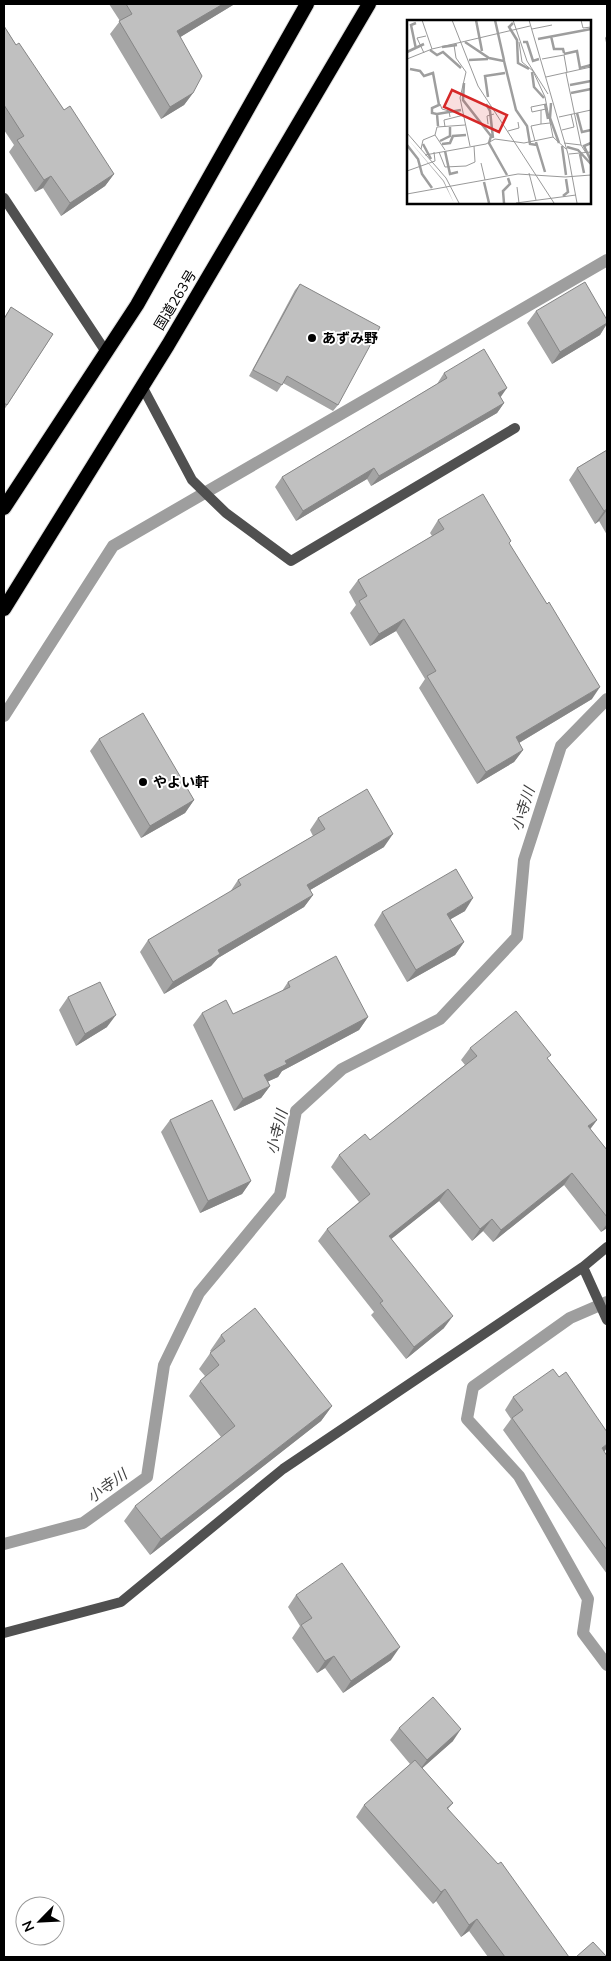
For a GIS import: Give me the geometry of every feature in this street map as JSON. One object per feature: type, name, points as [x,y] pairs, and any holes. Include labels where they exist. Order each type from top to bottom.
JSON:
[{"type":"highway","points":[[4,508],[138,305],[307,4]]},
{"type":"highway","name":"国道263号","points":[[4,609],[142,386],[369,4]]},
{"type":"street","points":[[4,198],[106,352]]},
{"type":"street","points":[[142,386],[192,480],[226,513],[290,561],[515,428]]},
{"type":"street","points":[[4,1633],[121,1602],[283,1469],[582,1267],[607,1247]]},
{"type":"street","points":[[582,1267],[606,1318]]},
{"type":"building","points":[[126,4],[223,4],[177,31],[202,76],[193,93],[170,107],[119,21],[132,14]]},
{"type":"building","points":[[4,26],[16,45],[19,43],[64,110],[70,106],[114,174],[70,203],[51,176],[44,180],[17,140],[24,136],[4,105]]},
{"type":"building","points":[[585,282],[607,323],[560,352],[536,311]]},
{"type":"building","points":[[300,284],[380,327],[338,405],[287,376],[282,385],[253,370]]},
{"type":"building","points":[[11,307],[53,334],[7,405],[4,403],[4,319]]},
{"type":"building","points":[[484,349],[507,388],[498,393],[504,403],[379,476],[374,468],[303,511],[282,477],[447,378],[444,373]]},
{"type":"building","points":[[607,450],[607,509],[604,511],[577,468]]},
{"type":"building","points":[[483,494],[511,541],[509,543],[547,604],[549,602],[600,687],[516,737],[523,750],[486,772],[427,676],[436,671],[404,619],[379,634],[359,601],[367,596],[358,580],[444,529],[438,520]]},
{"type":"building","points":[[143,713],[194,800],[150,826],[99,739]]},
{"type":"building","points":[[367,789],[393,834],[307,885],[313,895],[218,950],[220,954],[173,982],[148,940],[241,885],[238,880],[325,829],[318,818]]},
{"type":"building","points":[[456,869],[473,898],[447,914],[464,942],[416,970],[382,912]]},
{"type":"building","points":[[336,956],[368,1017],[285,1061],[287,1064],[264,1075],[270,1086],[243,1099],[202,1013],[226,1000],[233,1014],[290,987],[288,982]]},
{"type":"building","points":[[100,982],[116,1015],[85,1034],[68,997]]},
{"type":"building","points":[[516,1011],[551,1055],[547,1058],[597,1120],[588,1126],[607,1150],[607,1217],[572,1173],[501,1230],[492,1219],[480,1229],[448,1189],[389,1236],[453,1316],[414,1347],[380,1303],[383,1301],[327,1229],[370,1194],[339,1155],[365,1134],[370,1140],[477,1056],[470,1048]]},
{"type":"building","points":[[212,1100],[251,1181],[208,1201],[170,1120]]},
{"type":"building","points":[[255,1308],[332,1406],[161,1539],[135,1506],[235,1426],[200,1381],[219,1365],[210,1353],[225,1341],[221,1335]]},
{"type":"building","points":[[553,1369],[559,1377],[566,1372],[607,1432],[607,1444],[602,1448],[607,1456],[607,1550],[512,1418],[523,1410],[513,1397]]},
{"type":"building","points":[[342,1563],[400,1647],[351,1681],[334,1656],[325,1661],[301,1625],[312,1618],[296,1595]]},
{"type":"building","points":[[433,1697],[461,1729],[427,1760],[399,1728]]},
{"type":"building","points":[[415,1760],[453,1803],[447,1808],[498,1864],[501,1862],[569,1957],[505,1957],[477,1919],[469,1925],[445,1889],[441,1892],[364,1805]]},
{"type":"building","points":[[593,1942],[607,1957],[576,1957]]},
{"type":"waterway","points":[[4,716],[113,546],[607,260]]},
{"type":"waterway","name":"小寺川","points":[[4,1544],[83,1523],[147,1477],[164,1365],[199,1293],[280,1195],[296,1111],[342,1069],[440,1019],[517,937],[524,860],[561,746],[607,699]]},
{"type":"waterway","points":[[607,1302],[570,1318],[473,1387],[467,1419],[519,1476],[588,1599],[583,1633],[607,1665]]},
{"type":"place","name":"あずみ野","points":[[312,338]]},
{"type":"place","name":"やよい軒","points":[[143,782]]}]
